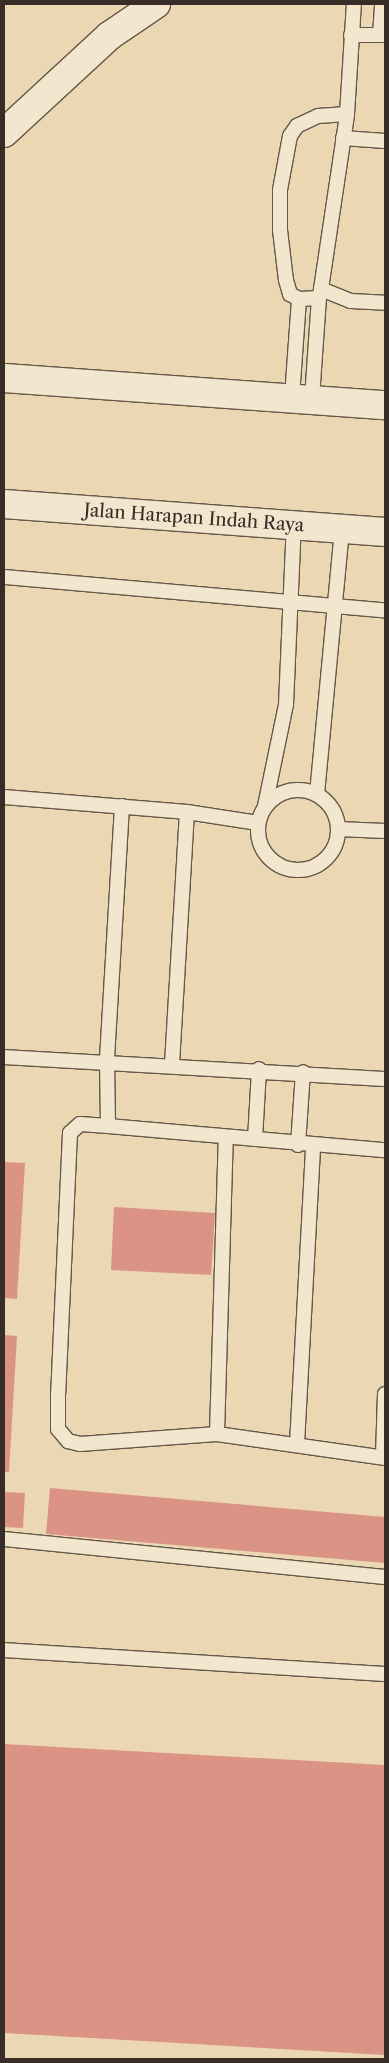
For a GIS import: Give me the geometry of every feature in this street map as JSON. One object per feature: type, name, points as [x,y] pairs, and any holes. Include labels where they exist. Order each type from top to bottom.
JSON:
[{"type":"street","points":[[4,133],[109,36],[156,4]]},
{"type":"street","points":[[4,378],[385,405]]},
{"type":"street","name":"Jalan Harapan Indah Raya","points":[[4,504],[385,532]]},
{"type":"lane","points":[[302,398],[320,294],[347,114],[354,4]]},
{"type":"lane","points":[[352,35],[383,35],[382,4]]},
{"type":"lane","points":[[347,114],[318,116],[296,126],[290,136],[280,190],[280,230],[286,280],[290,294],[299,299],[320,294],[351,301],[385,303]]},
{"type":"lane","points":[[343,138],[385,141]]},
{"type":"lane","points":[[299,299],[302,398]]},
{"type":"lane","points":[[264,806],[288,790],[317,794],[336,815],[338,829],[325,860],[311,868],[294,870],[266,855],[258,823],[264,806],[286,705],[294,525]]},
{"type":"lane","points":[[317,794],[342,528]]},
{"type":"lane","points":[[4,577],[292,602],[335,603],[385,610]]},
{"type":"lane","points":[[4,797],[187,812],[258,823]]},
{"type":"lane","points":[[108,1126],[107,1061],[122,806]]},
{"type":"lane","points":[[172,1064],[187,812]]},
{"type":"lane","points":[[338,829],[385,831]]},
{"type":"lane","points":[[4,1057],[259,1069],[385,1079]]},
{"type":"lane","points":[[255,1140],[259,1069]]},
{"type":"lane","points":[[298,1145],[303,1072]]},
{"type":"lane","points":[[385,1150],[298,1145],[80,1124],[70,1132],[58,1429],[68,1441],[80,1444],[217,1434],[384,1458],[385,1394]]},
{"type":"lane","points":[[217,1434],[226,1138]]},
{"type":"lane","points":[[297,1444],[313,1146]]},
{"type":"lane","points":[[4,1539],[385,1578]]},
{"type":"lane","points":[[4,1650],[385,1674]]},
{"type":"building","points":[[4,1162],[25,1163],[17,1299],[4,1298]]},
{"type":"building","points":[[114,1207],[215,1213],[211,1275],[111,1270]]},
{"type":"building","points":[[4,1335],[17,1336],[9,1472],[4,1472]]},
{"type":"building","points":[[50,1488],[385,1517],[385,1563],[46,1534]]},
{"type":"building","points":[[4,1492],[25,1493],[23,1528],[4,1527]]},
{"type":"building","points":[[4,1744],[385,1765],[385,2055],[4,2033]]}]
